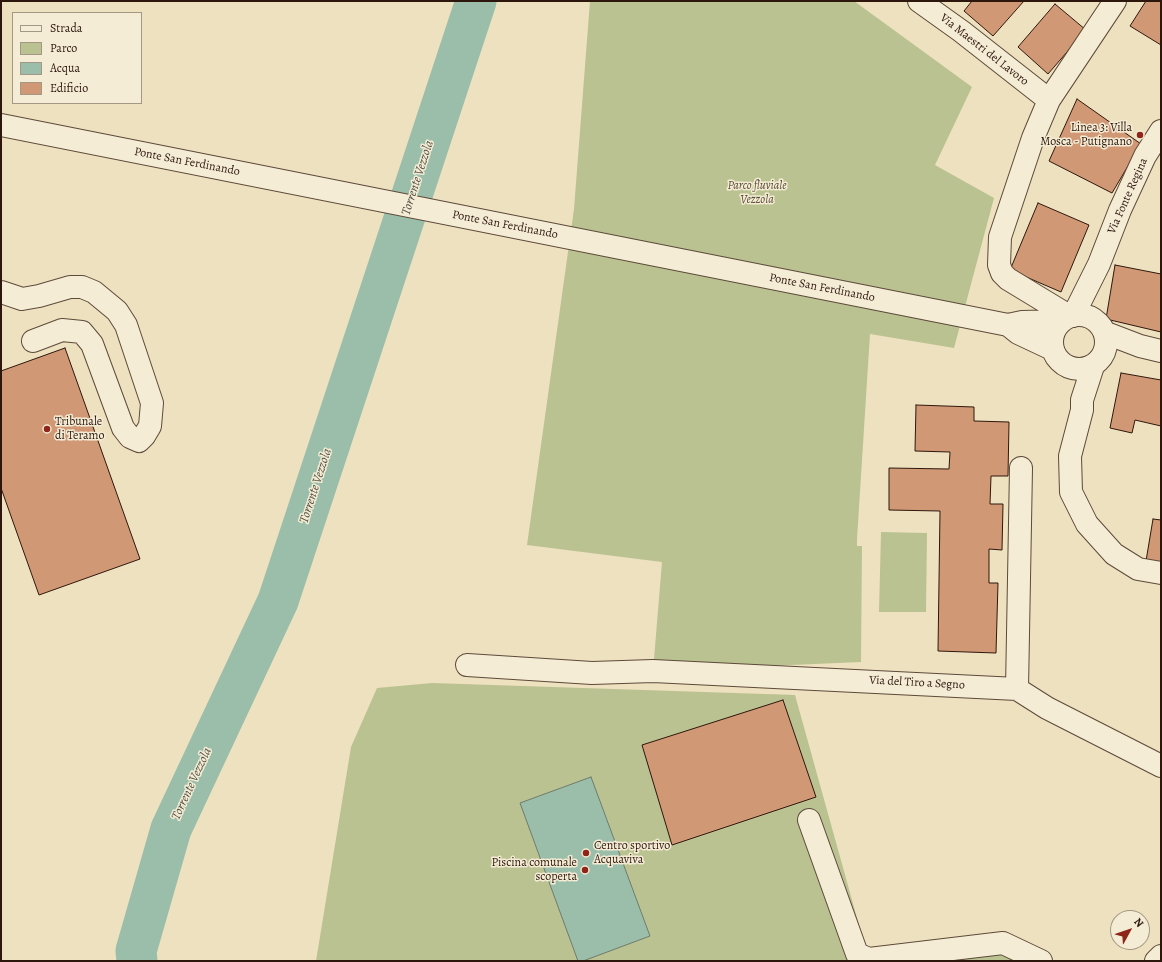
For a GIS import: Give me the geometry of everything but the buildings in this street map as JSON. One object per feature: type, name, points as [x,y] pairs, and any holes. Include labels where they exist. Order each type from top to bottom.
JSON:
[{"type":"street","name":"Via Maestri del Lavoro","points":[[919,1],[961,31],[1049,100]]},
{"type":"street","points":[[1068,318],[1008,279],[1002,273],[999,265],[1000,237],[1033,138],[1049,100],[1115,1]]},
{"type":"street","name":"Ponte San Ferdinando","points":[[1,125],[1008,325],[1022,322],[1068,318]]},
{"type":"street","name":"Via Fonte Regina","points":[[1068,318],[1099,264],[1120,210],[1145,156],[1161,131]]},
{"type":"street","name":"Via Fonte Regina","points":[[1099,264],[1100,326]]},
{"type":"street","points":[[1,292],[22,299],[39,296],[70,287],[82,286],[94,292],[117,311],[126,325],[152,403],[150,426],[144,436],[139,441],[130,437],[124,428],[92,344],[82,332],[62,330],[33,341]]},
{"type":"street","points":[[1082,400],[1056,356],[1053,333],[1068,318],[1082,315],[1100,326],[1140,346],[1161,351]]},
{"type":"street","name":"Ponte San Ferdinando","points":[[1008,325],[1018,333],[1056,356]]},
{"type":"street","points":[[1100,326],[1106,346],[1098,361],[1082,400],[1082,410],[1070,456],[1071,492],[1087,524],[1114,554],[1138,569],[1161,573]]},
{"type":"street","points":[[1056,356],[1073,369],[1083,370],[1098,361],[1140,346]]},
{"type":"street","points":[[1017,689],[1021,468]]},
{"type":"street","name":"Via del Tiro a Segno","points":[[467,664],[592,673],[653,671],[1017,689],[1047,708],[1161,766]]},
{"type":"street","points":[[808,820],[857,954],[869,958],[1003,943],[1041,961]]},
{"type":"street","points":[[1156,961],[1161,956]]},
{"type":"green space","name":"Parco fluviale Vezzola","points":[[590,1],[854,1],[972,87],[935,165],[994,198],[954,348],[870,334],[857,539],[857,546],[862,546],[861,662],[653,671],[662,562],[527,545],[574,209]]},
{"type":"green space","points":[[881,532],[927,533],[926,612],[879,612]]},
{"type":"green space","name":"Centro sportivo Acquaviva","points":[[432,683],[795,695],[869,961],[316,961],[351,747],[377,688]]},
{"type":"green space","points":[[1002,950],[1022,961],[901,961]]},
{"type":"water","name":"Piscina comunale scoperta","points":[[591,777],[650,936],[583,961],[578,961],[520,803]]},
{"type":"waterway","name":"Torrente Vezzola","points":[[137,961],[136,951],[171,829],[278,601],[476,1]]},
{"type":"place","name":"Linea 3: Villa Mosca - Putignano","points":[[1140,135]]},
{"type":"place","name":"Tribunale di Teramo","points":[[47,429]]},
{"type":"place","name":"Centro sportivo Acquaviva","points":[[586,853]]},
{"type":"place","name":"Piscina comunale scoperta","points":[[585,870]]}]
